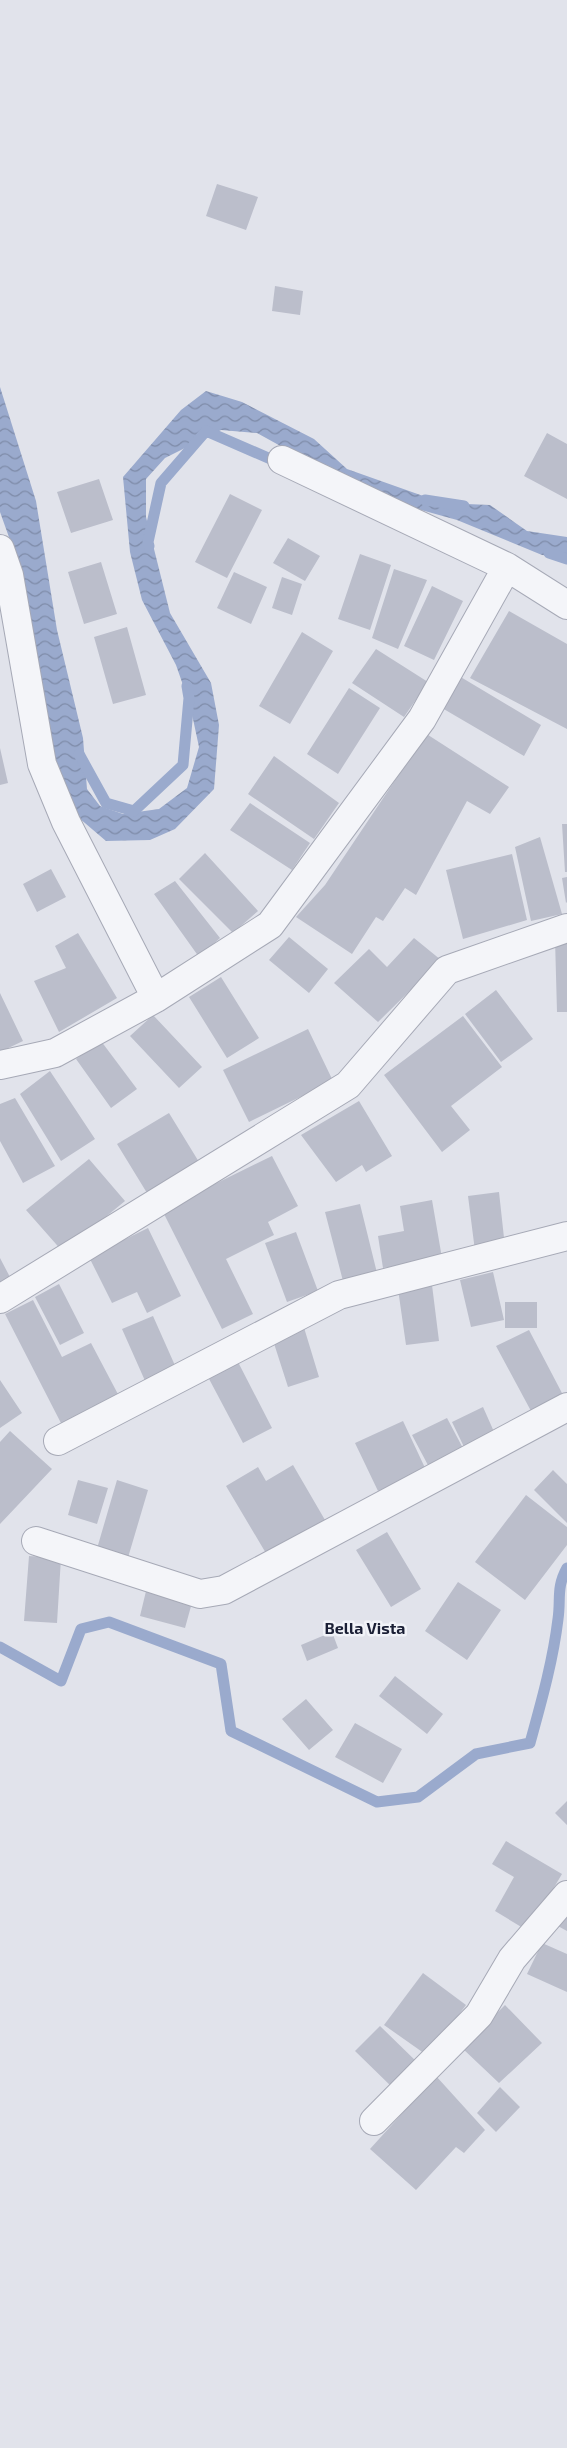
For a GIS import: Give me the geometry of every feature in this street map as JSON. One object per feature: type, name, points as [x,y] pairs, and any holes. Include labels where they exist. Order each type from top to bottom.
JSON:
[{"type":"street","points":[[282,460],[507,567],[567,605]]},
{"type":"street","points":[[0,549],[9,575],[8,621],[42,764],[66,822],[156,998]]},
{"type":"street","points":[[0,1065],[55,1053],[156,998],[270,925],[422,719],[507,567]]},
{"type":"street","points":[[0,1299],[348,1085],[447,970],[567,928]]},
{"type":"street","points":[[58,1441],[339,1295],[567,1236]]},
{"type":"street","points":[[36,1541],[200,1594],[224,1590],[567,1407]]},
{"type":"street","points":[[374,2121],[479,2015],[512,1959],[567,1894]]},
{"type":"water","points":[[0,387],[36,501],[57,630],[83,738],[87,789],[100,806],[123,814],[159,809],[187,788],[199,747],[190,705],[176,665],[142,600],[130,552],[123,477],[181,410],[206,391],[242,402],[314,439],[347,469],[443,503],[490,505],[527,531],[567,537],[567,558],[542,555],[457,520],[371,496],[257,433],[221,430],[165,458],[146,479],[146,517],[170,613],[211,683],[219,725],[214,789],[175,829],[150,840],[106,841],[72,812],[56,765],[39,665],[10,540],[0,512]]},
{"type":"building","points":[[217,184],[258,197],[246,230],[206,216]]},
{"type":"building","points":[[275,286],[303,291],[300,315],[272,311]]},
{"type":"building","points":[[547,433],[567,444],[567,499],[524,476]]},
{"type":"building","points":[[99,479],[113,520],[71,533],[57,492]]},
{"type":"building","points":[[230,494],[262,510],[227,578],[195,562]]},
{"type":"building","points":[[288,538],[320,556],[305,581],[273,563]]},
{"type":"building","points":[[360,554],[391,565],[370,630],[338,619]]},
{"type":"building","points":[[101,562],[117,614],[84,624],[68,572]]},
{"type":"building","points":[[394,569],[427,580],[398,649],[372,638]]},
{"type":"building","points":[[234,572],[267,587],[251,624],[217,608]]},
{"type":"building","points":[[282,577],[302,584],[292,615],[272,608]]},
{"type":"building","points":[[432,586],[463,601],[434,660],[404,646]]},
{"type":"building","points":[[509,611],[567,644],[567,729],[470,678]]},
{"type":"building","points":[[127,627],[146,695],[113,704],[94,637]]},
{"type":"building","points":[[302,632],[333,651],[290,724],[259,706]]},
{"type":"building","points":[[376,649],[428,682],[404,717],[352,683]]},
{"type":"building","points":[[459,676],[541,725],[524,756],[442,708]]},
{"type":"building","points":[[349,688],[380,708],[338,774],[307,754]]},
{"type":"building","points":[[425,733],[509,787],[490,814],[467,801],[416,895],[405,888],[383,921],[376,917],[352,954],[296,917],[325,885]]},
{"type":"building","points":[[0,748],[8,783],[0,785]]},
{"type":"building","points":[[274,756],[339,803],[314,839],[248,794]]},
{"type":"building","points":[[250,803],[310,843],[292,870],[230,830]]},
{"type":"building","points":[[562,824],[567,824],[567,872],[565,872]]},
{"type":"building","points":[[540,837],[562,914],[531,921],[515,847]]},
{"type":"building","points":[[205,853],[258,911],[233,933],[179,879]]},
{"type":"building","points":[[512,854],[527,920],[463,939],[446,870]]},
{"type":"building","points":[[51,869],[66,897],[37,912],[23,884]]},
{"type":"building","points":[[567,877],[567,902],[566,903],[562,878]]},
{"type":"building","points":[[175,881],[220,938],[199,957],[154,894]]},
{"type":"building","points":[[78,933],[117,998],[59,1032],[34,981],[66,968],[55,946]]},
{"type":"building","points":[[289,937],[328,969],[309,993],[269,960]]},
{"type":"building","points":[[414,938],[441,960],[378,1022],[334,983],[369,949],[387,967]]},
{"type":"building","points":[[555,939],[567,939],[567,1012],[557,1012]]},
{"type":"building","points":[[221,977],[259,1038],[227,1058],[189,997]]},
{"type":"building","points":[[496,990],[533,1039],[501,1062],[465,1014]]},
{"type":"building","points":[[0,993],[23,1041],[0,1052]]},
{"type":"building","points":[[153,1015],[202,1067],[179,1088],[130,1036]]},
{"type":"building","points":[[463,1016],[502,1067],[451,1106],[470,1130],[442,1152],[384,1075]]},
{"type":"building","points":[[308,1029],[333,1081],[249,1122],[223,1070]]},
{"type":"building","points":[[101,1041],[137,1089],[111,1108],[76,1059]]},
{"type":"building","points":[[50,1071],[95,1139],[61,1161],[20,1094]]},
{"type":"building","points":[[15,1098],[55,1166],[23,1183],[0,1141],[0,1104]]},
{"type":"building","points":[[359,1101],[392,1156],[366,1172],[362,1165],[336,1182],[301,1135]]},
{"type":"building","points":[[169,1113],[199,1162],[147,1193],[117,1144]]},
{"type":"building","points":[[272,1156],[298,1206],[268,1222],[274,1235],[226,1259],[253,1314],[222,1329],[162,1210]]},
{"type":"building","points":[[89,1159],[125,1201],[63,1252],[26,1210]]},
{"type":"building","points":[[499,1192],[505,1247],[475,1251],[468,1196]]},
{"type":"building","points":[[432,1200],[442,1258],[383,1268],[378,1236],[404,1231],[400,1206]]},
{"type":"building","points":[[360,1204],[377,1273],[343,1281],[325,1212]]},
{"type":"building","points":[[148,1228],[181,1296],[147,1313],[137,1292],[112,1303],[89,1257]]},
{"type":"building","points":[[296,1232],[318,1291],[287,1302],[265,1243]]},
{"type":"building","points":[[0,1258],[11,1279],[0,1285]]},
{"type":"building","points":[[493,1272],[504,1320],[471,1327],[460,1280]]},
{"type":"building","points":[[59,1284],[84,1333],[60,1345],[35,1297]]},
{"type":"building","points":[[432,1285],[439,1341],[406,1345],[398,1289]]},
{"type":"building","points":[[33,1300],[62,1357],[91,1343],[120,1398],[63,1427],[5,1314]]},
{"type":"building","points":[[505,1302],[537,1302],[537,1328],[505,1328]]},
{"type":"building","points":[[153,1316],[177,1370],[146,1383],[122,1329]]},
{"type":"building","points":[[302,1321],[319,1377],[288,1387],[270,1331]]},
{"type":"building","points":[[529,1330],[563,1395],[531,1411],[496,1346]]},
{"type":"building","points":[[238,1362],[272,1428],[243,1443],[208,1377]]},
{"type":"building","points":[[0,1380],[22,1413],[0,1428]]},
{"type":"building","points":[[483,1407],[495,1434],[465,1449],[452,1422]]},
{"type":"building","points":[[447,1418],[465,1452],[430,1469],[412,1435]]},
{"type":"building","points":[[403,1421],[426,1470],[378,1491],[355,1443]]},
{"type":"building","points":[[10,1431],[52,1469],[0,1524],[0,1442]]},
{"type":"building","points":[[293,1465],[325,1520],[267,1555],[226,1486],[258,1467],[266,1481]]},
{"type":"building","points":[[553,1470],[567,1484],[567,1523],[534,1490]]},
{"type":"building","points":[[78,1480],[108,1488],[97,1524],[68,1515]]},
{"type":"building","points":[[117,1480],[148,1490],[127,1561],[96,1552]]},
{"type":"building","points":[[526,1495],[567,1527],[567,1545],[525,1600],[475,1562]]},
{"type":"building","points":[[387,1532],[421,1589],[391,1607],[356,1550]]},
{"type":"building","points":[[29,1556],[61,1558],[57,1623],[24,1621]]},
{"type":"building","points":[[458,1582],[501,1610],[467,1660],[425,1631]]},
{"type":"building","points":[[147,1587],[193,1599],[185,1628],[140,1616]]},
{"type":"building","points":[[332,1632],[338,1648],[307,1661],[301,1645]]},
{"type":"building","points":[[395,1676],[443,1714],[427,1734],[379,1696]]},
{"type":"building","points":[[306,1699],[333,1730],[309,1750],[282,1719]]},
{"type":"building","points":[[355,1723],[402,1749],[383,1783],[335,1757]]},
{"type":"building","points":[[567,1801],[567,1825],[555,1813]]},
{"type":"building","points":[[506,1841],[562,1874],[528,1931],[495,1911],[514,1877],[492,1864]]},
{"type":"building","points":[[567,1907],[567,1931],[556,1925]]},
{"type":"building","points":[[542,1943],[567,1954],[567,1992],[527,1974]]},
{"type":"building","points":[[423,1973],[466,2005],[428,2056],[384,2025]]},
{"type":"building","points":[[505,2005],[542,2043],[499,2083],[462,2048]]},
{"type":"building","points":[[380,2026],[420,2065],[395,2090],[355,2051]]},
{"type":"building","points":[[436,2076],[485,2130],[464,2153],[456,2147],[416,2190],[370,2149]]},
{"type":"building","points":[[500,2087],[520,2107],[496,2132],[477,2113]]},
{"type":"waterway","points":[[149,546],[148,542],[161,483],[206,431],[282,464]]},
{"type":"waterway","points":[[425,500],[464,506]]},
{"type":"waterway","points":[[549,553],[567,559]]},
{"type":"waterway","points":[[79,754],[106,803],[134,811],[183,765],[189,698],[187,686]]},
{"type":"waterway","points":[[0,1647],[61,1681],[81,1629],[109,1622],[221,1664],[231,1731],[377,1802],[418,1797],[476,1754],[530,1743],[550,1666],[556,1635],[561,1581],[567,1568]]},
{"type":"district","name":"Bella Vista","points":[[365,1628]]}]
